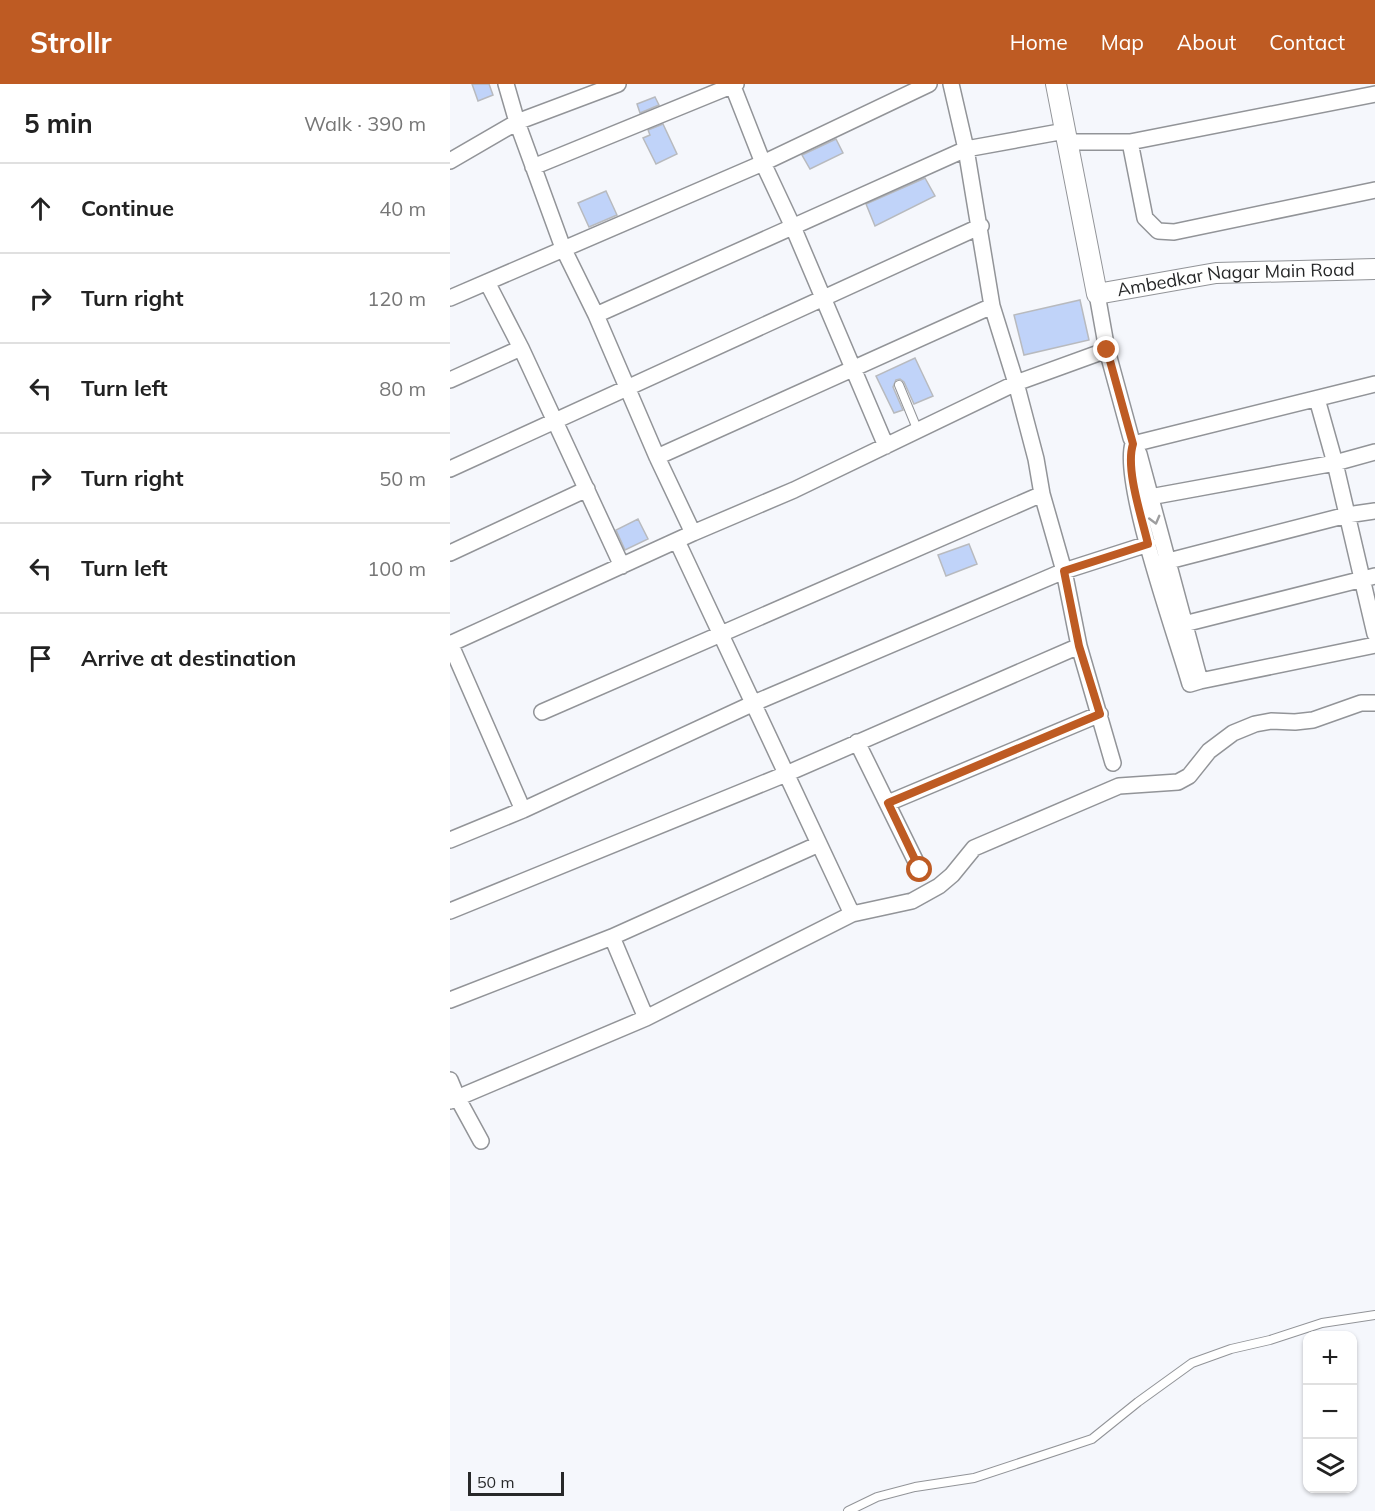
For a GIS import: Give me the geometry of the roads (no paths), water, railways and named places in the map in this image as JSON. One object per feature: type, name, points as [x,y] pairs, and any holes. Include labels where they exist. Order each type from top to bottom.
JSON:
[{"type":"street","points":[[506,84],[517,122],[563,248],[596,315],[657,457],[693,533]]},
{"type":"street","points":[[450,161],[517,122],[618,84]]},
{"type":"street","points":[[533,167],[734,84],[763,163],[793,227],[886,446]]},
{"type":"street","points":[[450,297],[763,163],[929,84]]},
{"type":"street","points":[[951,84],[981,226],[992,306],[1016,383],[1036,459],[1042,494],[1064,571],[1079,646],[1113,763]]},
{"type":"street","points":[[1056,84],[1107,350],[1133,444],[1130,454],[1178,626],[1190,684],[1375,645]]},
{"type":"street","points":[[596,315],[966,149],[1066,136],[1130,142],[1375,94]]},
{"type":"street","points":[[1130,142],[1145,218],[1158,231],[1174,232],[1375,190]]},
{"type":"street","points":[[450,469],[981,226]]},
{"type":"street","name":"Ambedkar Nagar Main Road","points":[[1097,294],[1216,273],[1375,269]]},
{"type":"street","points":[[487,282],[521,348],[622,566]]},
{"type":"street","points":[[657,457],[992,306]]},
{"type":"street","points":[[450,380],[521,348]]},
{"type":"street","points":[[523,810],[450,644],[693,533],[794,490],[1016,383],[1107,350]]},
{"type":"street","points":[[1133,444],[1375,384]]},
{"type":"street","points":[[1317,399],[1347,515],[1369,578],[1375,634]]},
{"type":"street","points":[[1143,498],[1335,463],[1375,452]]},
{"type":"street","points":[[450,553],[587,489]]},
{"type":"street","points":[[542,712],[1042,494]]},
{"type":"street","points":[[1143,498],[1148,544],[1160,563]]},
{"type":"street","points":[[1160,563],[1347,515],[1375,511]]},
{"type":"street","points":[[678,541],[852,914]]},
{"type":"street","points":[[450,840],[523,810],[754,703],[1064,571],[1148,544]]},
{"type":"street","points":[[1178,626],[1369,578]]},
{"type":"street","points":[[450,911],[786,774],[1079,646]]},
{"type":"street","points":[[454,1099],[646,1018],[852,914],[912,901],[939,886],[952,875],[974,848],[1119,786],[1179,782],[1189,776],[1209,752],[1233,733],[1255,724],[1271,721],[1313,720],[1361,704],[1375,703]]},
{"type":"street","points":[[888,803],[1100,714]]},
{"type":"street","points":[[857,742],[920,870]]},
{"type":"street","points":[[450,1000],[612,937],[819,844]]},
{"type":"street","points":[[612,937],[646,1018]]},
{"type":"street","points":[[450,1080],[454,1099],[482,1141]]},
{"type":"lane","points":[[899,385],[918,430]]},
{"type":"lane","points":[[848,1511],[877,1497],[915,1486],[974,1478],[1092,1439],[1137,1402],[1192,1363],[1231,1348],[1270,1340],[1322,1323],[1375,1315]]}]
